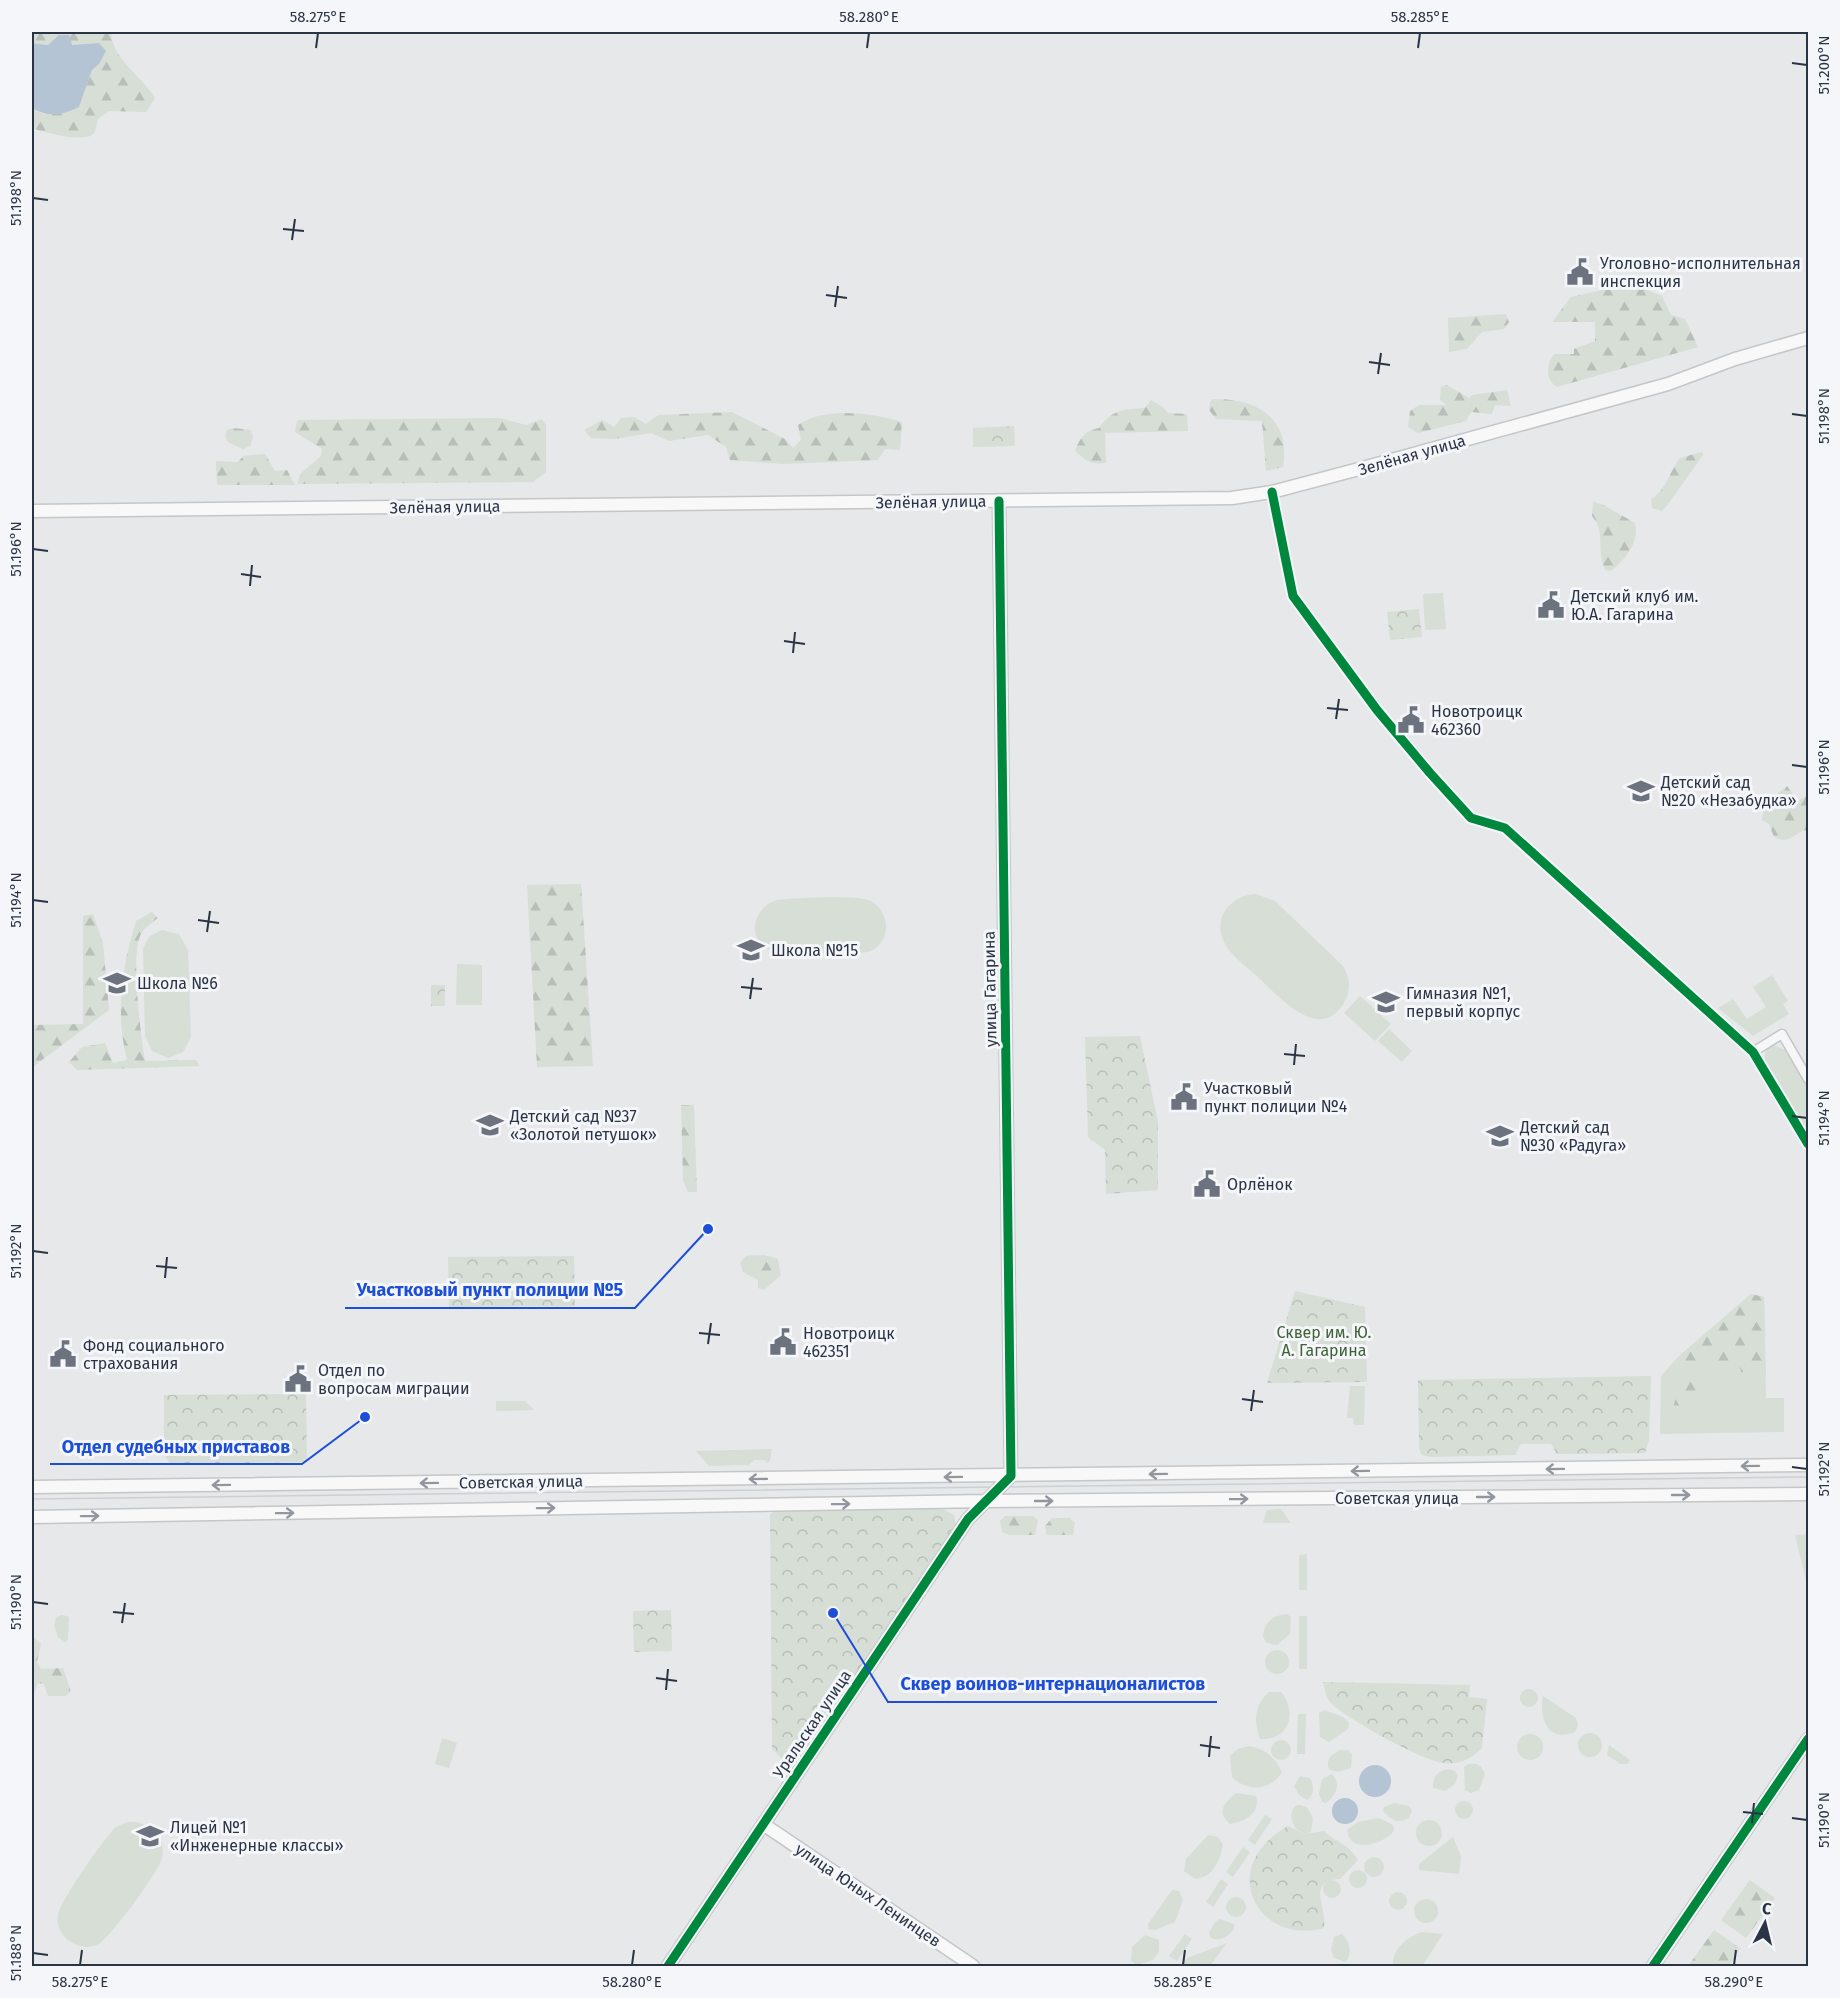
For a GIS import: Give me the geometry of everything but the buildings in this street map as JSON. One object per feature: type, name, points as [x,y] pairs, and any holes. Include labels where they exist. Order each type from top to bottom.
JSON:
[{"type":"main road","name":"Зелёная улица","points":[[32,511],[1232,498],[1272,492],[1668,384],[1735,359],[1809,338]]},
{"type":"main road","name":"улица Гагарина","points":[[999,501],[1011,1476]]},
{"type":"main road","name":"Советская улица","points":[[32,1487],[1809,1465]]},
{"type":"main road","points":[[985,1501],[1011,1476]]},
{"type":"main road","name":"Советская улица","points":[[32,1517],[985,1501],[1809,1494]]},
{"type":"main road","name":"Уральская улица","points":[[668,1966],[963,1526],[985,1501]]},
{"type":"main road","points":[[1653,1966],[1809,1739]]},
{"type":"main road","name":"улица Юных Ленинцев","points":[[763,1824],[973,1966]]},
{"type":"street","points":[[1272,492],[1293,596],[1377,710],[1471,819],[1506,828],[1753,1052],[1809,1144]]},
{"type":"street","points":[[1753,1052],[1782,1034],[1809,1079]]},
{"type":"green space","points":[[32,32],[91,34],[111,32],[116,50],[122,59],[155,98],[146,112],[109,111],[98,119],[95,132],[89,136],[64,136],[32,128],[32,108],[43,114],[79,107],[92,70],[99,64],[99,43],[79,46],[55,41],[48,45],[32,43]]},
{"type":"green space","points":[[1637,286],[1662,296],[1671,315],[1685,319],[1698,347],[1557,387],[1553,384],[1548,372],[1549,362],[1554,354],[1574,354],[1574,349],[1595,341],[1595,322],[1552,322],[1571,297],[1616,287]]},
{"type":"green space","points":[[1506,314],[1509,322],[1504,329],[1482,332],[1467,349],[1449,352],[1448,318]]},
{"type":"green space","points":[[1447,385],[1469,398],[1472,395],[1507,390],[1511,406],[1495,405],[1492,414],[1471,412],[1466,421],[1418,433],[1408,427],[1410,411],[1419,405],[1447,405],[1440,400],[1441,387]]},
{"type":"green space","points":[[1213,399],[1244,402],[1267,414],[1276,424],[1282,436],[1283,467],[1266,471],[1262,421],[1216,419],[1209,410]]},
{"type":"green space","points":[[1151,400],[1168,413],[1187,414],[1188,431],[1105,433],[1106,463],[1089,461],[1075,450],[1084,435],[1099,428],[1113,414],[1124,410],[1145,408]]},
{"type":"green space","points":[[732,412],[785,439],[793,448],[801,440],[798,425],[822,415],[849,413],[890,419],[902,422],[900,450],[885,449],[878,460],[783,464],[730,460],[726,447],[708,435],[669,441],[651,433],[614,439],[591,438],[584,430],[602,420],[614,427],[621,418],[634,417],[646,424],[658,415]]},
{"type":"green space","points":[[500,418],[526,425],[542,419],[546,425],[546,472],[533,482],[297,484],[300,474],[321,456],[322,449],[295,432],[297,420]]},
{"type":"green space","points":[[1014,426],[1015,446],[973,447],[973,428]]},
{"type":"green space","points":[[233,428],[251,430],[253,437],[250,446],[243,449],[228,442],[225,436],[227,430]]},
{"type":"green space","points":[[1702,452],[1703,455],[1666,507],[1662,511],[1652,508],[1651,499],[1664,486],[1680,458]]},
{"type":"green space","points":[[265,454],[275,471],[287,470],[295,485],[217,485],[216,461],[238,462],[243,456]]},
{"type":"green space","points":[[1593,502],[1602,504],[1635,523],[1635,537],[1630,550],[1611,571],[1605,570],[1602,562],[1599,528],[1592,516]]},
{"type":"green space","points":[[1443,593],[1446,629],[1425,630],[1423,594]]},
{"type":"green space","points":[[1419,609],[1422,637],[1390,640],[1387,612]]},
{"type":"green space","points":[[1787,786],[1798,801],[1808,795],[1808,832],[1804,830],[1783,840],[1774,837],[1769,824],[1762,820],[1764,804]]},
{"type":"green space","points":[[581,884],[593,1066],[537,1067],[527,885]]},
{"type":"green space","points":[[1256,894],[1275,901],[1343,966],[1349,988],[1345,1001],[1335,1013],[1324,1019],[1301,1014],[1240,962],[1227,947],[1220,925],[1226,909],[1247,895]]},
{"type":"green space","points":[[837,897],[868,900],[877,905],[885,918],[884,937],[873,949],[860,953],[802,954],[771,951],[758,939],[755,924],[762,909],[777,900]]},
{"type":"green space","points":[[152,912],[158,918],[141,934],[136,959],[137,996],[145,1061],[196,1060],[200,1066],[77,1070],[69,1062],[82,1047],[105,1043],[113,1063],[127,1060],[123,1043],[121,1008],[127,955],[136,921]]},
{"type":"green space","points":[[93,914],[103,943],[109,1010],[32,1066],[32,1025],[83,1024],[83,916]]},
{"type":"green space","points":[[162,930],[179,934],[188,950],[191,1037],[183,1052],[168,1058],[152,1051],[145,1036],[143,948],[150,936]]},
{"type":"green space","points":[[457,964],[482,965],[482,1005],[456,1005]]},
{"type":"green space","points":[[1772,975],[1788,1001],[1783,1004],[1789,1014],[1753,1036],[1718,1008],[1733,999],[1747,1019],[1766,1007],[1753,987]]},
{"type":"green space","points":[[431,985],[445,985],[445,1006],[431,1006]]},
{"type":"green space","points":[[1360,996],[1391,1024],[1375,1041],[1344,1013]]},
{"type":"green space","points":[[1389,1029],[1412,1051],[1402,1062],[1378,1041]]},
{"type":"green space","points":[[1140,1036],[1158,1122],[1158,1190],[1106,1194],[1105,1150],[1088,1137],[1085,1037]]},
{"type":"green space","points":[[1773,1045],[1786,1050],[1808,1087],[1808,1135],[1764,1061],[1766,1050]]},
{"type":"green space","points":[[681,1105],[694,1105],[697,1192],[688,1192],[683,1180]]},
{"type":"green space","points":[[764,1255],[778,1259],[781,1275],[764,1290],[758,1288],[758,1280],[743,1272],[740,1263],[746,1256]]},
{"type":"green space","points":[[574,1256],[575,1306],[449,1307],[448,1257]]},
{"type":"green space","name":"Сквер им. Ю. А. Гагарина","points":[[1295,1291],[1365,1307],[1367,1382],[1267,1383]]},
{"type":"green space","points":[[1751,1294],[1764,1297],[1766,1398],[1784,1398],[1784,1432],[1660,1434],[1661,1376],[1678,1357]]},
{"type":"green space","points":[[1751,1294],[1764,1297],[1766,1376],[1741,1372],[1739,1361],[1715,1362],[1705,1359],[1688,1365],[1678,1357]]},
{"type":"green space","points":[[1651,1376],[1649,1440],[1645,1453],[1557,1454],[1551,1444],[1521,1444],[1515,1455],[1430,1457],[1422,1455],[1419,1449],[1418,1380]]},
{"type":"green space","points":[[1689,1378],[1697,1385],[1698,1390],[1689,1403],[1687,1418],[1678,1420],[1671,1414],[1676,1398],[1672,1387],[1677,1381]]},
{"type":"green space","points":[[1350,1386],[1365,1386],[1364,1425],[1354,1425],[1353,1418],[1347,1418]]},
{"type":"green space","points":[[306,1394],[307,1462],[170,1464],[164,1454],[164,1395]]},
{"type":"green space","points":[[496,1401],[525,1401],[534,1410],[496,1411]]},
{"type":"green space","points":[[772,1449],[770,1461],[767,1463],[764,1460],[754,1460],[749,1465],[709,1466],[696,1451]]},
{"type":"green space","points":[[943,1509],[954,1515],[956,1524],[806,1747],[795,1759],[783,1760],[772,1749],[770,1515],[775,1510]]},
{"type":"green space","points":[[1281,1509],[1291,1523],[1263,1523],[1267,1510]]},
{"type":"green space","points":[[1005,1516],[1033,1516],[1038,1520],[1035,1535],[1009,1535],[1002,1532],[1000,1521]]},
{"type":"green space","points":[[1052,1518],[1070,1518],[1075,1523],[1073,1535],[1047,1535],[1045,1526]]},
{"type":"green space","points":[[1808,1534],[1808,1588],[1795,1535]]},
{"type":"green space","points":[[1307,1554],[1307,1590],[1299,1590],[1299,1555]]},
{"type":"green space","points":[[671,1610],[672,1651],[634,1652],[633,1611]]},
{"type":"green space","points":[[1287,1614],[1291,1617],[1290,1634],[1277,1645],[1267,1643],[1263,1637],[1267,1623],[1277,1616]]},
{"type":"green space","points":[[63,1615],[69,1617],[68,1640],[65,1642],[58,1637],[54,1625],[56,1617]]},
{"type":"green space","points":[[1299,1616],[1307,1616],[1307,1669],[1299,1669]]},
{"type":"green space","points":[[32,1636],[41,1644],[37,1662],[41,1669],[63,1668],[71,1692],[65,1696],[48,1696],[44,1684],[38,1683],[32,1699]]},
{"type":"green space","points":[[1277,1650],[1286,1653],[1289,1662],[1286,1671],[1277,1674],[1268,1671],[1265,1662],[1268,1653]]},
{"type":"green space","points":[[1323,1682],[1470,1685],[1469,1697],[1487,1699],[1482,1748],[1470,1758],[1456,1763],[1435,1761],[1421,1756],[1386,1739],[1339,1710],[1328,1699]]},
{"type":"green space","points":[[1525,1689],[1533,1689],[1538,1694],[1536,1705],[1525,1707],[1520,1702],[1520,1694]]},
{"type":"green space","points":[[1269,1692],[1281,1692],[1286,1700],[1289,1708],[1288,1724],[1278,1735],[1260,1739],[1256,1726],[1258,1707]]},
{"type":"green space","points":[[1543,1696],[1576,1718],[1578,1725],[1575,1732],[1565,1735],[1558,1734],[1547,1726],[1542,1712]]},
{"type":"green space","points":[[1324,1710],[1343,1717],[1349,1723],[1348,1729],[1329,1742],[1320,1737],[1319,1713]]},
{"type":"green space","points":[[1298,1714],[1306,1714],[1305,1754],[1297,1754]]},
{"type":"green space","points":[[1590,1733],[1598,1737],[1602,1745],[1598,1753],[1590,1757],[1582,1753],[1578,1745],[1582,1737]]},
{"type":"green space","points":[[1530,1734],[1539,1738],[1543,1747],[1539,1756],[1530,1760],[1521,1756],[1517,1747],[1521,1738]]},
{"type":"green space","points":[[442,1738],[457,1743],[449,1768],[435,1764]]},
{"type":"green space","points":[[1281,1740],[1288,1743],[1291,1750],[1288,1757],[1281,1760],[1274,1757],[1271,1750],[1274,1743]]},
{"type":"green space","points":[[1609,1745],[1630,1760],[1627,1764],[1621,1764],[1607,1755]]},
{"type":"green space","points":[[1249,1746],[1265,1752],[1279,1767],[1282,1772],[1272,1783],[1252,1787],[1232,1777],[1230,1756],[1238,1749]]},
{"type":"green space","points":[[1340,1750],[1348,1750],[1352,1754],[1351,1768],[1340,1771],[1329,1769],[1330,1758]]},
{"type":"green space","points":[[1469,1764],[1479,1766],[1485,1774],[1479,1790],[1471,1793],[1465,1790],[1464,1767]]},
{"type":"green space","points":[[1449,1769],[1455,1771],[1458,1776],[1455,1784],[1445,1791],[1433,1788],[1436,1775]]},
{"type":"green space","points":[[1332,1774],[1337,1782],[1336,1790],[1326,1803],[1322,1802],[1319,1794],[1322,1779]]},
{"type":"green space","points":[[1300,1776],[1310,1778],[1312,1784],[1313,1793],[1307,1800],[1299,1795],[1294,1786]]},
{"type":"green space","points":[[1236,1793],[1256,1796],[1257,1802],[1250,1816],[1230,1824],[1223,1816],[1223,1808]]},
{"type":"green space","points":[[1464,1801],[1470,1804],[1473,1810],[1470,1816],[1464,1819],[1458,1816],[1455,1810],[1458,1804]]},
{"type":"green space","points":[[1394,1803],[1409,1806],[1412,1810],[1409,1818],[1401,1821],[1395,1820],[1383,1811],[1384,1807]]},
{"type":"green space","points":[[1299,1805],[1307,1807],[1313,1818],[1311,1832],[1305,1834],[1296,1829],[1292,1820],[1293,1809]]},
{"type":"green space","points":[[1265,1815],[1272,1819],[1255,1845],[1248,1840]]},
{"type":"green space","points":[[1379,1818],[1393,1825],[1394,1831],[1389,1836],[1368,1845],[1354,1843],[1349,1838],[1347,1830],[1358,1822]]},
{"type":"green space","points":[[1429,1820],[1438,1824],[1442,1833],[1438,1842],[1429,1846],[1420,1842],[1416,1833],[1420,1824]]},
{"type":"green space","points":[[128,1822],[143,1824],[156,1833],[163,1847],[160,1863],[131,1907],[103,1941],[90,1946],[74,1944],[60,1931],[58,1915],[60,1908],[83,1870],[110,1834],[117,1827]]},
{"type":"green space","points":[[1288,1826],[1305,1834],[1324,1831],[1346,1846],[1358,1860],[1340,1879],[1324,1884],[1321,1889],[1324,1928],[1300,1930],[1280,1925],[1264,1914],[1254,1899],[1250,1881],[1253,1862],[1266,1843]]},
{"type":"green space","points":[[1208,1835],[1218,1837],[1223,1845],[1222,1851],[1211,1872],[1195,1879],[1184,1871],[1186,1859]]},
{"type":"green space","points":[[1453,1837],[1461,1856],[1459,1874],[1419,1870],[1419,1864]]},
{"type":"green space","points":[[1243,1847],[1250,1852],[1233,1877],[1226,1872]]},
{"type":"green space","points":[[1374,1857],[1381,1860],[1384,1867],[1381,1874],[1374,1877],[1367,1874],[1364,1867],[1367,1860]]},
{"type":"green space","points":[[1358,1870],[1364,1873],[1367,1879],[1364,1885],[1358,1888],[1352,1885],[1349,1879],[1352,1873]]},
{"type":"green space","points":[[1221,1879],[1228,1884],[1213,1907],[1206,1902]]},
{"type":"green space","points":[[1332,1880],[1338,1883],[1341,1889],[1338,1895],[1332,1898],[1326,1895],[1323,1889],[1326,1883]]},
{"type":"green space","points":[[1750,1880],[1775,1898],[1746,1938],[1721,1920]]},
{"type":"green space","points":[[1172,1890],[1179,1891],[1183,1900],[1175,1922],[1155,1930],[1148,1929],[1148,1924]]},
{"type":"green space","points":[[1394,1892],[1402,1892],[1407,1897],[1405,1908],[1394,1910],[1389,1905],[1389,1897]]},
{"type":"green space","points":[[1232,1897],[1240,1897],[1246,1903],[1246,1911],[1240,1917],[1232,1917],[1226,1911],[1226,1903]]},
{"type":"green space","points":[[1426,1899],[1434,1903],[1438,1911],[1434,1919],[1426,1923],[1418,1919],[1414,1911],[1418,1903]]},
{"type":"green space","points":[[1220,1919],[1234,1924],[1234,1929],[1224,1938],[1211,1938],[1209,1933],[1215,1922]]},
{"type":"green space","points":[[1714,1930],[1740,1948],[1730,1966],[1688,1966]]},
{"type":"green space","points":[[1422,1932],[1443,1934],[1422,1966],[1393,1966],[1398,1949],[1411,1937]]},
{"type":"green space","points":[[1185,1934],[1192,1939],[1177,1961],[1169,1956]]},
{"type":"green space","points":[[1342,1934],[1350,1948],[1345,1962],[1334,1958],[1331,1950],[1334,1937]]},
{"type":"green space","points":[[1145,1935],[1159,1940],[1159,1952],[1153,1960],[1137,1965],[1131,1961],[1132,1947]]},
{"type":"green space","points":[[1227,1943],[1210,1966],[1180,1966],[1187,1958]]},
{"type":"water","points":[[59,35],[69,35],[72,45],[99,43],[106,51],[99,64],[92,70],[79,107],[67,112],[50,114],[32,108],[32,43],[48,45]]},
{"type":"water","points":[[1375,1765],[1386,1770],[1391,1781],[1386,1792],[1375,1797],[1364,1792],[1359,1781],[1364,1770]]},
{"type":"water","points":[[1345,1798],[1354,1802],[1358,1811],[1354,1820],[1345,1824],[1336,1820],[1332,1811],[1336,1802]]},
{"type":"tram line","points":[[32,1499],[1808,1477]]},
{"type":"cycle path","points":[[1272,492],[1293,596],[1377,710],[1471,818],[1505,828],[1753,1052],[1808,1144]]},
{"type":"cycle path","points":[[668,1966],[968,1519],[1011,1476],[999,501]]},
{"type":"cycle path","points":[[1653,1966],[1808,1739]]},
{"type":"place","name":"Уголовно-исполнительная инспекция","points":[[1580,272]]},
{"type":"place","name":"Детский клуб им. Ю.А. Гагарина","points":[[1551,605]]},
{"type":"place","name":"Новотроицк 462360","points":[[1411,720]]},
{"type":"place","name":"Детский сад №20 «Незабудка»","points":[[1641,791]]},
{"type":"place","name":"Школа №15","points":[[751,950]]},
{"type":"place","name":"Школа №6","points":[[117,983]]},
{"type":"place","name":"Гимназия №1, первый корпус","points":[[1386,1002]]},
{"type":"place","name":"Участковый пункт полиции №4","points":[[1184,1097]]},
{"type":"place","name":"Детский сад №37 «Золотой петушок»","points":[[490,1125]]},
{"type":"place","name":"Детский сад №30 «Радуга»","points":[[1500,1136]]},
{"type":"place","name":"Орлёнок","points":[[1207,1184]]},
{"type":"place","name":"Участковый пункт полиции №5","points":[[708,1229]]},
{"type":"place","name":"Новотроицк 462351","points":[[783,1342]]},
{"type":"place","name":"Фонд социального страхования","points":[[63,1354]]},
{"type":"place","name":"Отдел по вопросам миграции","points":[[298,1379]]},
{"type":"place","name":"Отдел судебных приставов","points":[[365,1417]]},
{"type":"place","name":"Сквер воинов-интернационалистов","points":[[833,1613]]},
{"type":"place","name":"Лицей №1 «Инженерные классы»","points":[[150,1836]]}]
